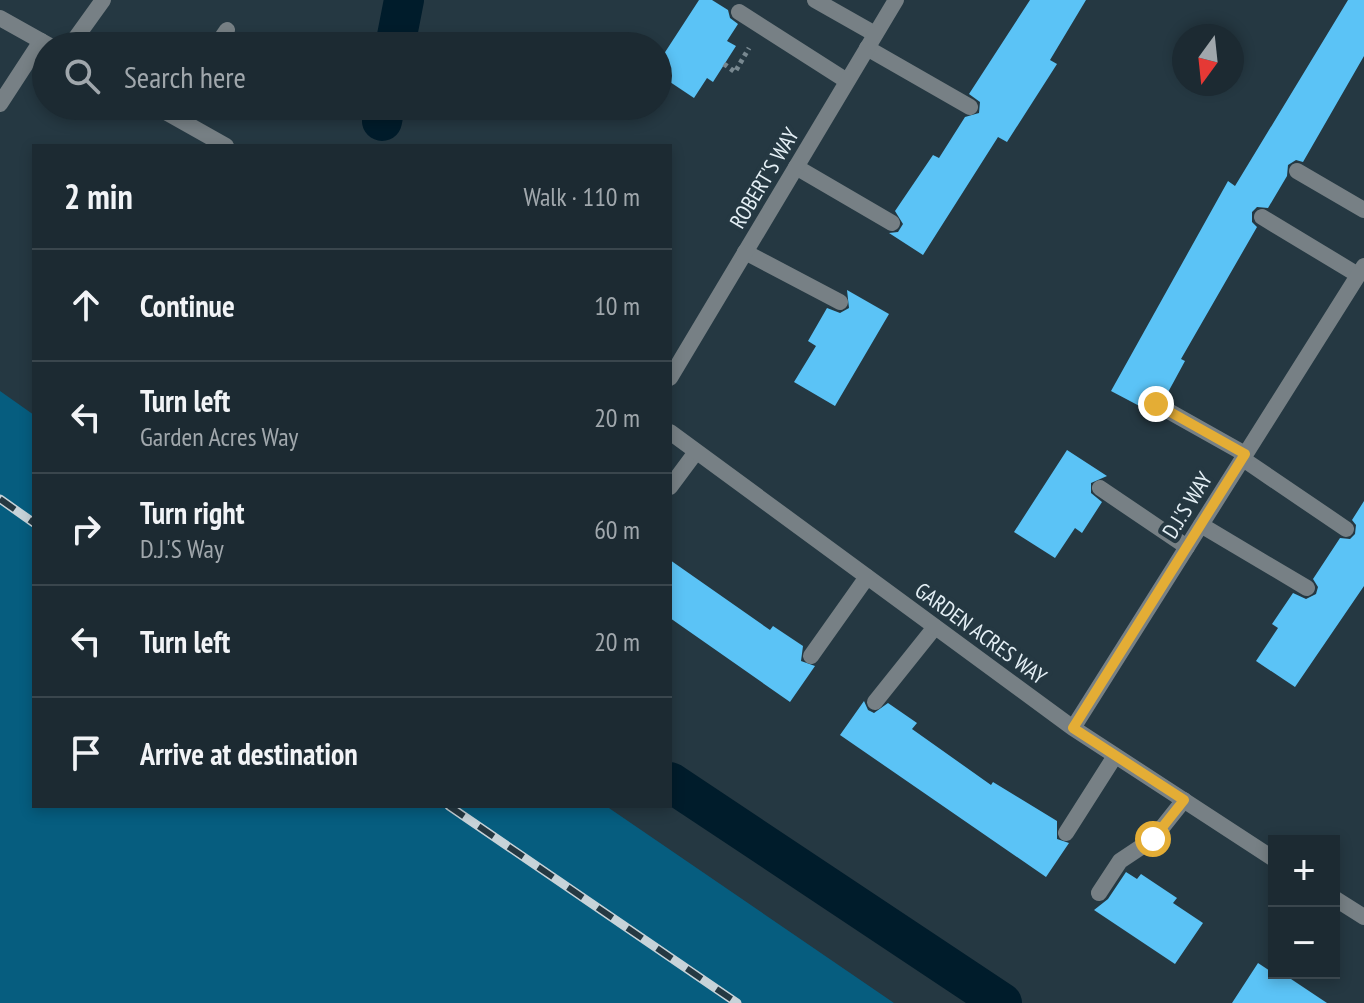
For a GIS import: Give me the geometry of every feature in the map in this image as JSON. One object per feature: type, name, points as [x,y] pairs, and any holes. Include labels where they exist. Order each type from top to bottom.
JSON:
[{"type":"street","points":[[80,32],[103,0]]},
{"type":"street","points":[[815,0],[970,107]]},
{"type":"street","name":"ROBERT'S WAY","points":[[672,375],[896,0]]},
{"type":"street","points":[[739,12],[847,81]]},
{"type":"street","points":[[0,18],[32,36]]},
{"type":"street","points":[[0,104],[32,61]]},
{"type":"street","points":[[187,120],[220,144]]},
{"type":"street","points":[[796,167],[892,223]]},
{"type":"street","points":[[1297,171],[1364,210]]},
{"type":"street","points":[[1262,217],[1360,278]]},
{"type":"street","points":[[745,252],[840,302]]},
{"type":"street","name":"D.J.'S WAY","points":[[1073,728],[1360,278]]},
{"type":"street","points":[[1156,404],[1244,457],[1346,529]]},
{"type":"street","name":"GARDEN ACRES WAY","points":[[672,434],[1073,728],[1268,855]]},
{"type":"street","points":[[672,484],[696,452]]},
{"type":"street","points":[[1100,488],[1187,547]]},
{"type":"street","points":[[1201,525],[1307,588]]},
{"type":"street","points":[[811,656],[867,577]]},
{"type":"street","points":[[875,702],[935,627]]},
{"type":"street","points":[[1066,833],[1115,756]]},
{"type":"street","points":[[1099,893],[1120,861],[1153,839],[1184,800]]},
{"type":"street","points":[[1340,902],[1364,917]]},
{"type":"path","points":[[724,64],[735,72],[762,26]]},
{"type":"shaded area","points":[[0,391],[32,414],[32,808],[609,808],[894,1003],[0,1003]]},
{"type":"building","points":[[699,0],[712,0],[728,10],[730,18],[738,24],[727,41],[736,46],[713,82],[707,78],[694,98],[672,83],[672,41]]},
{"type":"building","points":[[1030,0],[1086,0],[1050,60],[1057,64],[1007,142],[998,137],[923,255],[889,233],[898,232],[903,224],[895,211],[933,155],[939,158],[965,117],[979,113],[980,102],[969,94]]},
{"type":"building","points":[[1348,0],[1364,0],[1364,56],[1303,162],[1296,160],[1288,165],[1287,176],[1268,208],[1257,207],[1252,212],[1252,222],[1257,227],[1181,359],[1185,361],[1166,396],[1150,395],[1145,403],[1147,410],[1111,391],[1228,181],[1235,186]]},
{"type":"building","points":[[847,290],[889,314],[835,406],[794,382],[816,346],[808,341],[827,308],[840,313],[849,308]]},
{"type":"building","points":[[1067,450],[1107,476],[1091,483],[1091,493],[1102,502],[1082,533],[1075,528],[1055,558],[1014,532]]},
{"type":"building","points":[[1364,501],[1364,586],[1295,687],[1256,661],[1278,628],[1272,624],[1293,593],[1306,599],[1316,594],[1318,587],[1313,579],[1340,538],[1350,539],[1355,534],[1356,525],[1352,520]]},
{"type":"building","points":[[672,561],[770,630],[773,626],[803,646],[801,661],[815,666],[790,702],[672,619]]},
{"type":"building","points":[[864,701],[868,710],[874,713],[888,703],[917,723],[912,729],[991,785],[993,782],[1057,821],[1057,839],[1069,843],[1046,877],[840,735]]},
{"type":"building","points":[[1126,872],[1137,879],[1141,874],[1177,898],[1173,903],[1203,923],[1175,964],[1094,910],[1108,899]]},
{"type":"building","points":[[1258,963],[1268,970],[1268,979],[1291,979],[1327,1003],[1232,1003]]},
{"type":"waterway","points":[[398,32],[404,0]]},
{"type":"waterway","points":[[672,783],[1002,1003]]},
{"type":"railway","points":[[0,499],[32,522]]},
{"type":"railway","points":[[452,808],[737,1003]]},
{"type":"route","points":[[1153,839],[1184,800],[1073,728],[1245,454],[1156,404]]}]
